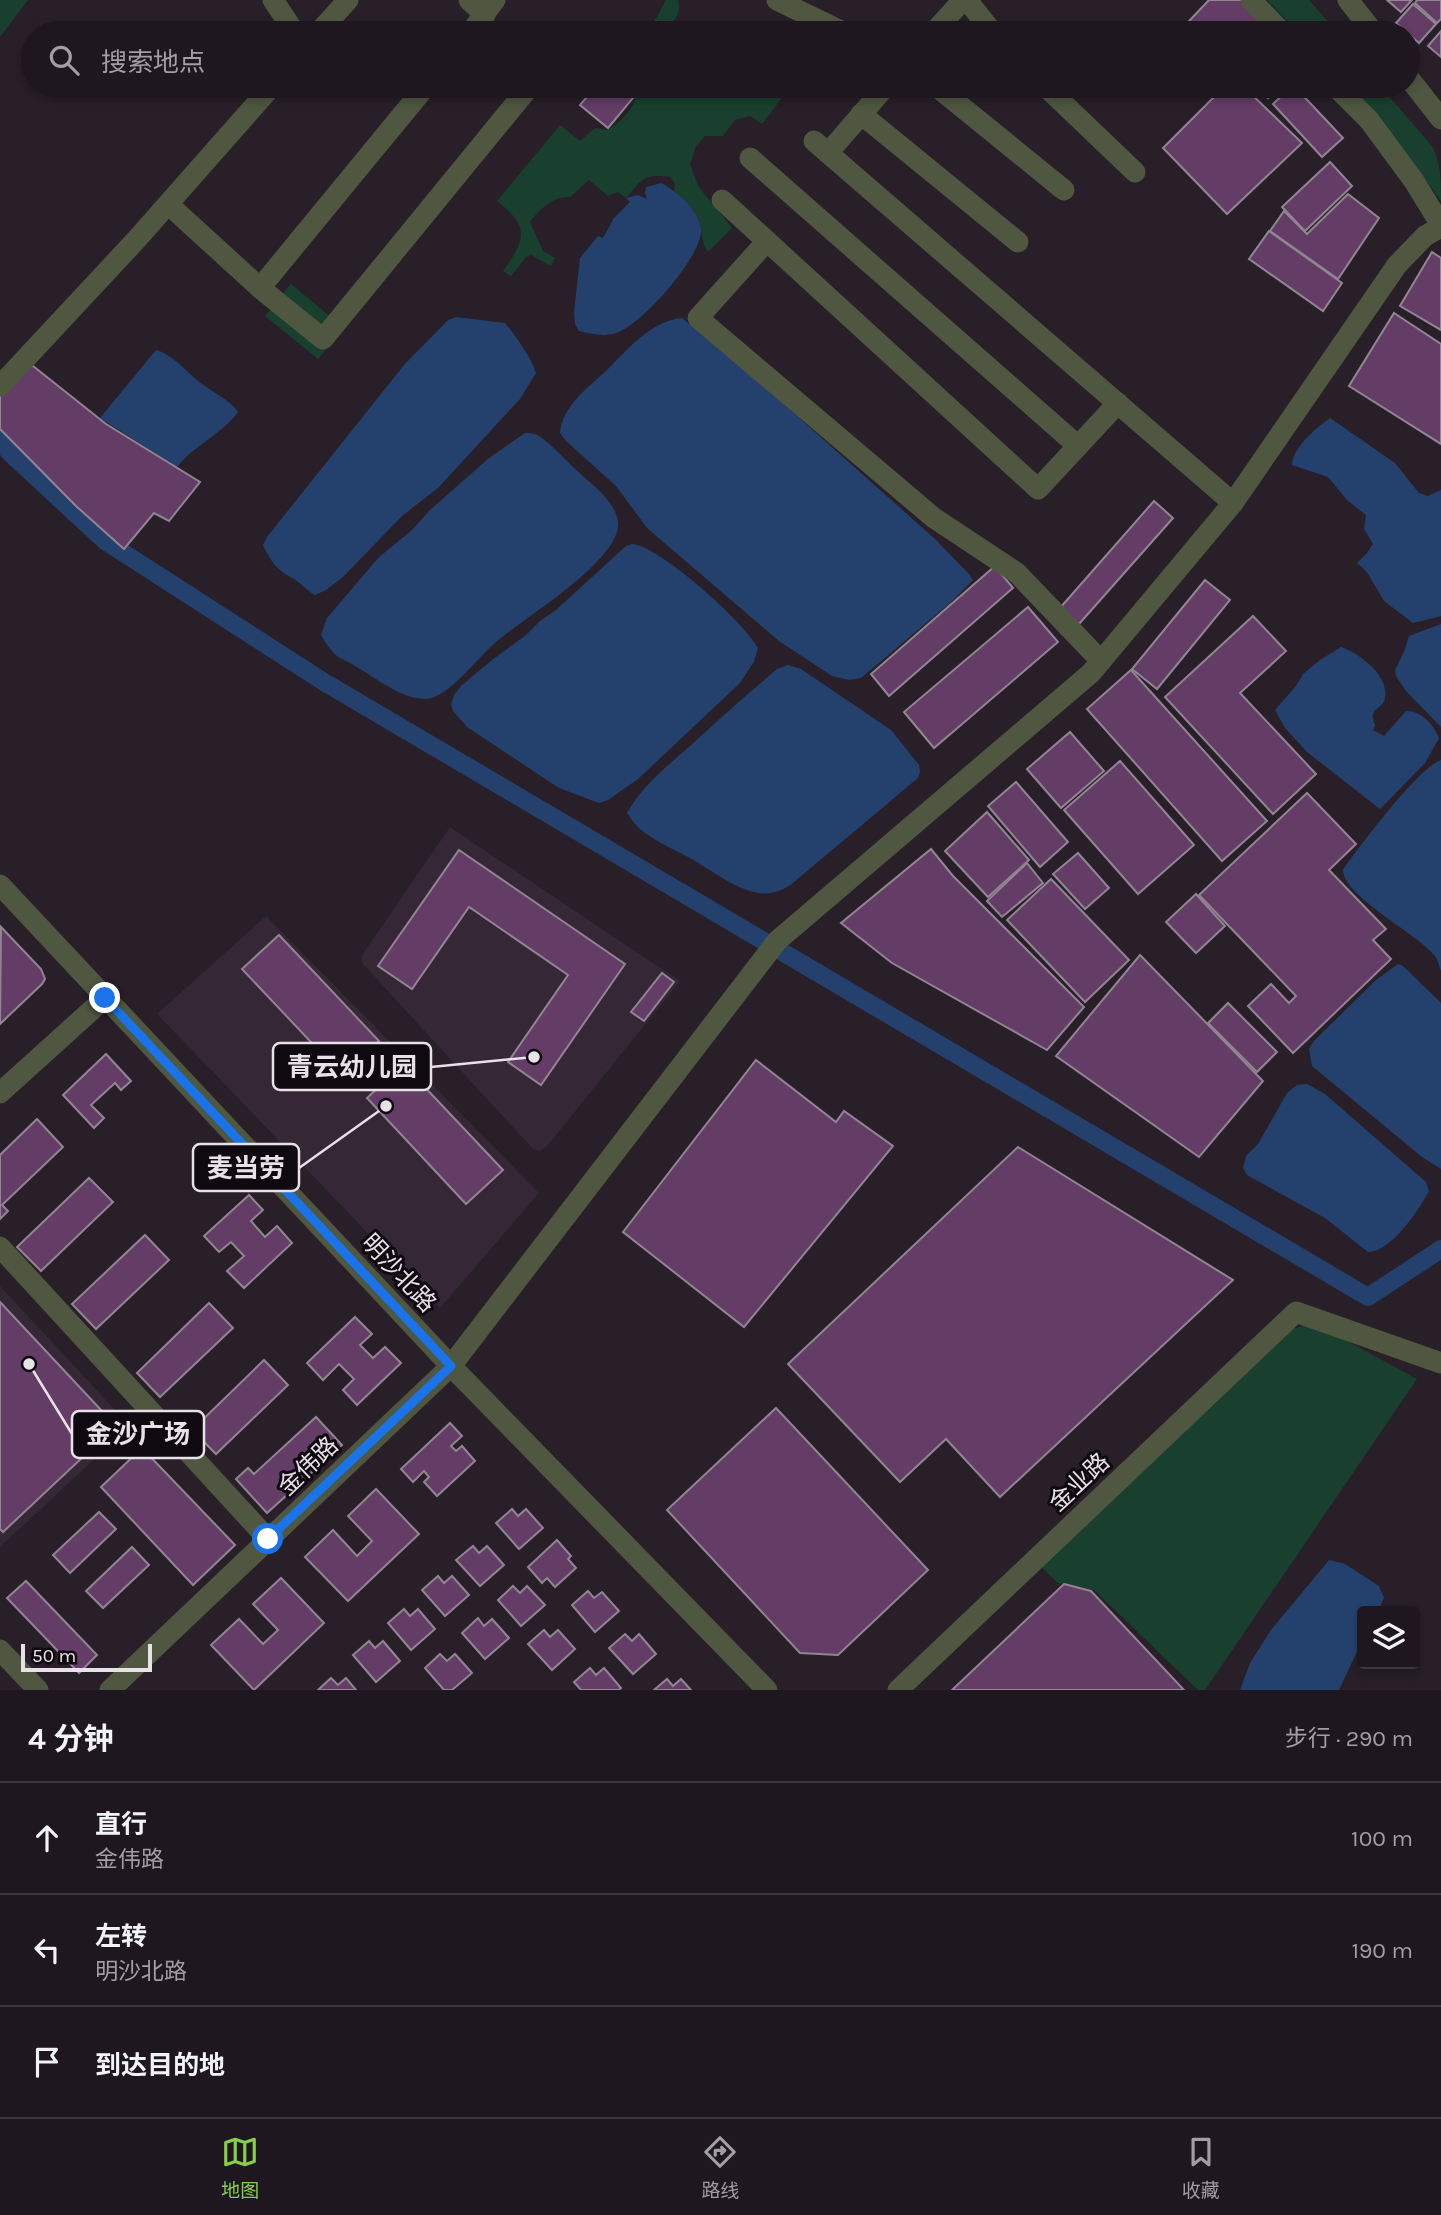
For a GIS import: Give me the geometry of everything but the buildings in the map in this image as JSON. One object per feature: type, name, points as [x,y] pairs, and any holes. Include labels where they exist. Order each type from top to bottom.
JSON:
[{"type":"street","points":[[273,0],[287,21]]},
{"type":"street","points":[[329,21],[348,0]]},
{"type":"street","points":[[469,0],[490,8]]},
{"type":"street","points":[[777,0],[820,21]]},
{"type":"street","points":[[945,21],[965,0],[983,21]]},
{"type":"street","points":[[1251,0],[1271,21]]},
{"type":"street","points":[[1348,0],[1365,21]]},
{"type":"street","points":[[1420,92],[1441,119]]},
{"type":"street","points":[[0,386],[261,98]]},
{"type":"street","points":[[260,288],[416,98]]},
{"type":"street","points":[[168,204],[260,288],[323,339],[520,98]]},
{"type":"street","points":[[876,98],[862,114],[821,147],[1233,503]]},
{"type":"street","points":[[951,98],[1064,190]]},
{"type":"street","points":[[1058,98],[1135,172]]},
{"type":"street","points":[[1347,98],[1369,120],[1414,181],[1441,226]]},
{"type":"street","points":[[862,114],[1018,242]]},
{"type":"street","points":[[750,158],[1078,446]]},
{"type":"street","points":[[722,200],[1038,489],[1118,403]]},
{"type":"street","name":"金伟路","points":[[110,1690],[451,1366],[771,949],[1091,673],[1233,503],[1397,265],[1426,236],[1441,226]]},
{"type":"street","points":[[766,241],[698,318],[934,518],[1017,573],[1101,662]]},
{"type":"street","name":"明沙北路","points":[[0,885],[451,1366],[767,1690]]},
{"type":"street","points":[[0,1093],[105,998]]},
{"type":"street","points":[[0,1247],[268,1539]]},
{"type":"street","name":"金业路","points":[[898,1690],[1296,1312],[1441,1363]]},
{"type":"street","points":[[0,1650],[38,1690]]},
{"type":"shaded area","points":[[450,827],[680,981],[557,1134],[539,1151],[533,1149],[362,963],[362,955]]},
{"type":"shaded area","points":[[266,916],[539,1193],[440,1308],[157,1014]]},
{"type":"shaded area","points":[[0,1286],[130,1426],[0,1547]]},
{"type":"green space","points":[[0,0],[28,0],[0,37]]},
{"type":"green space","points":[[666,0],[678,0],[679,8],[674,21],[654,21]]},
{"type":"green space","points":[[1267,0],[1309,0],[1327,21],[1287,21]]},
{"type":"green space","points":[[782,98],[762,124],[750,116],[735,120],[723,136],[705,136],[696,146],[690,164],[698,186],[732,228],[708,252],[696,215],[674,192],[675,184],[670,177],[654,176],[644,179],[626,198],[618,192],[608,196],[589,180],[570,197],[547,204],[530,222],[543,251],[555,258],[551,266],[531,255],[526,257],[511,276],[503,271],[520,242],[521,234],[515,218],[497,201],[560,125],[580,141],[595,128],[607,130],[621,120],[635,100]]},
{"type":"green space","points":[[1359,98],[1390,98],[1432,146],[1439,166],[1441,201],[1412,161]]},
{"type":"green space","points":[[291,284],[344,328],[318,359],[265,316]]},
{"type":"green space","points":[[1306,1325],[1325,1329],[1417,1379],[1205,1690],[1198,1690],[1094,1590],[1058,1583],[1038,1564],[1284,1331]]},
{"type":"water","points":[[661,183],[681,197],[697,217],[701,232],[691,258],[668,289],[640,318],[627,327],[607,335],[579,331],[574,312],[580,258],[598,236],[603,238],[614,218],[630,202],[626,198],[638,195],[647,199],[646,187]]},
{"type":"water","points":[[456,317],[505,323],[527,353],[536,373],[520,399],[438,488],[402,516],[344,576],[315,595],[274,564],[263,545],[267,537],[404,365],[448,320]]},
{"type":"water","points":[[682,318],[741,366],[935,539],[973,580],[950,603],[861,678],[849,680],[832,676],[779,641],[647,528],[616,486],[560,433],[571,405],[632,345],[660,324]]},
{"type":"water","points":[[156,350],[175,360],[238,412],[177,467],[100,418]]},
{"type":"water","points":[[1330,418],[1395,463],[1419,493],[1428,496],[1441,490],[1441,616],[1413,623],[1384,601],[1367,572],[1357,563],[1373,544],[1364,529],[1366,515],[1347,500],[1328,477],[1292,465],[1296,451]]},
{"type":"water","points":[[525,433],[535,434],[550,445],[613,507],[618,522],[615,537],[604,554],[568,588],[496,642],[454,684],[435,697],[427,699],[408,696],[337,656],[321,635],[327,618],[379,557],[489,458]]},
{"type":"water","points":[[632,544],[662,558],[701,587],[737,621],[758,648],[754,662],[739,684],[638,779],[608,800],[599,803],[559,788],[467,727],[451,705],[461,686],[556,610],[626,546]]},
{"type":"water","points":[[1441,624],[1441,727],[1406,691],[1395,670],[1409,636]]},
{"type":"water","points":[[1341,647],[1364,660],[1378,673],[1382,681],[1385,698],[1374,712],[1373,730],[1384,736],[1406,711],[1412,711],[1426,719],[1439,738],[1425,763],[1380,809],[1307,752],[1285,728],[1275,710],[1303,674]]},
{"type":"water","points":[[788,665],[801,669],[891,730],[919,765],[920,772],[918,778],[794,882],[778,891],[759,893],[731,883],[656,840],[640,829],[627,813],[647,785],[664,769],[777,669]]},
{"type":"water","points":[[1441,760],[1441,971],[1436,958],[1426,947],[1355,891],[1346,880],[1343,870],[1404,792]]},
{"type":"water","points":[[1398,964],[1441,1003],[1441,1169],[1422,1157],[1312,1066],[1309,1049],[1314,1041],[1376,980]]},
{"type":"water","points":[[1307,1084],[1325,1094],[1426,1182],[1429,1191],[1411,1219],[1395,1238],[1377,1250],[1368,1252],[1325,1218],[1247,1175],[1243,1168],[1246,1156],[1258,1144],[1287,1093],[1297,1085]]},
{"type":"water","points":[[1329,1560],[1345,1564],[1379,1586],[1384,1598],[1380,1606],[1357,1606],[1357,1652],[1339,1690],[1240,1690],[1250,1663],[1271,1630]]},
{"type":"waterway","points":[[0,440],[10,453],[105,541],[324,682],[1368,1297],[1441,1249]]},
{"type":"place","name":"青云幼儿园","points":[[534,1057]]},
{"type":"place","name":"麦当劳","points":[[386,1106]]},
{"type":"place","name":"金沙广场","points":[[29,1364]]},
{"type":"route","points":[[105,998],[451,1366],[268,1539]]}]
